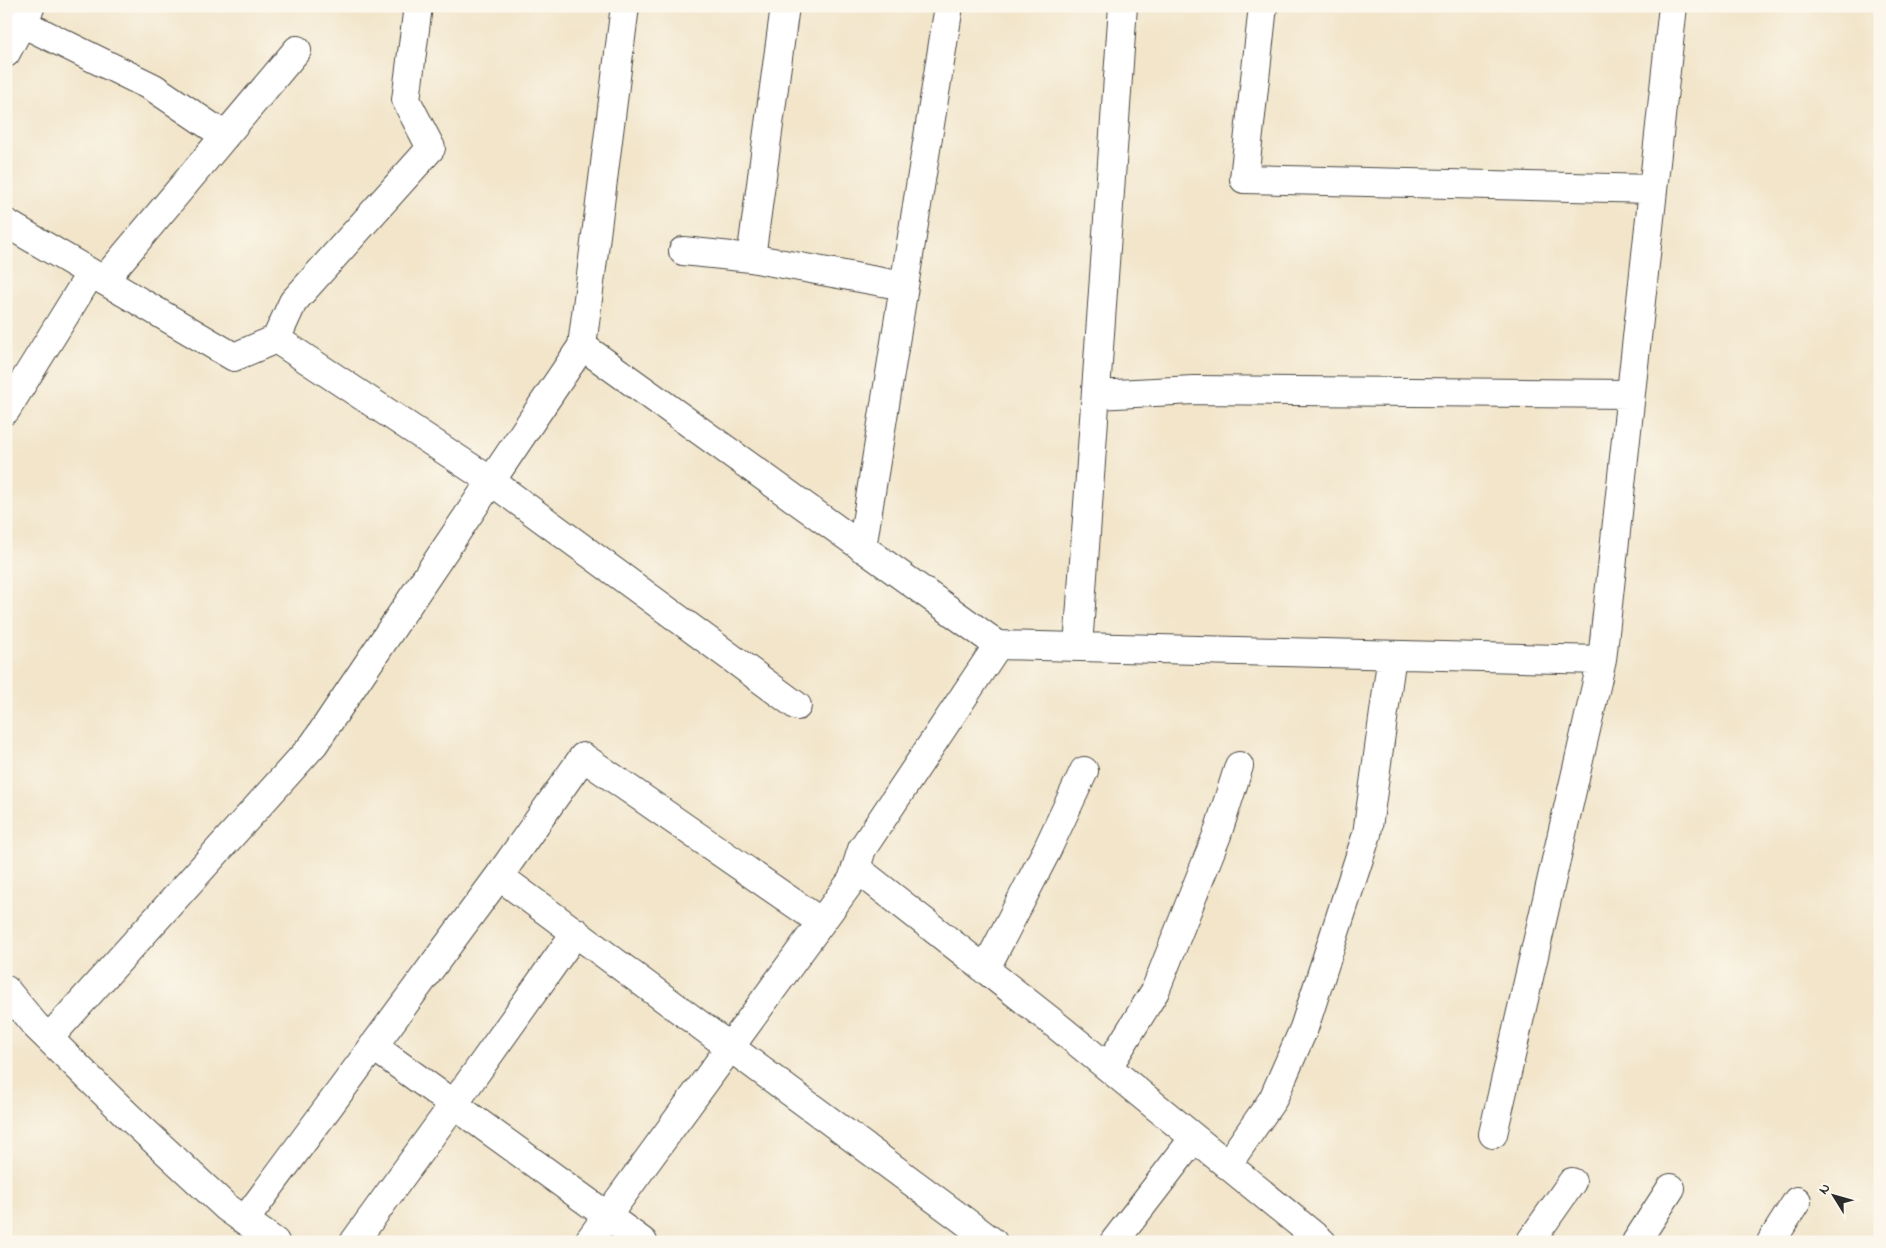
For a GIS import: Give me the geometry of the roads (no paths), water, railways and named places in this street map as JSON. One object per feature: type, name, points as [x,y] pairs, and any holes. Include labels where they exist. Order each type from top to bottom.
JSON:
[{"type":"street","points":[[6,223],[234,357],[276,339],[293,302],[432,148],[406,100],[418,6]]},
{"type":"street","points":[[48,1038],[314,744],[582,346],[625,6]]},
{"type":"street","points":[[751,258],[785,6]]},
{"type":"street","points":[[862,548],[949,6]]},
{"type":"street","points":[[1078,647],[1123,6]]},
{"type":"street","points":[[1263,6],[1244,179],[1653,189]]},
{"type":"street","points":[[1493,1134],[1602,660],[1673,6]]},
{"type":"street","points":[[6,53],[27,14],[154,88],[225,136]]},
{"type":"street","points":[[8,402],[97,276],[225,136],[297,50]]},
{"type":"street","points":[[683,251],[751,258],[904,286]]},
{"type":"street","points":[[276,339],[491,481],[797,706]]},
{"type":"street","points":[[582,346],[998,645],[1602,660]]},
{"type":"street","points":[[1096,395],[1194,390],[1630,394]]},
{"type":"street","points":[[588,1242],[852,880],[862,849],[998,645]]},
{"type":"street","points":[[1227,1164],[1273,1099],[1304,1028],[1367,834],[1392,655]]},
{"type":"street","points":[[244,1220],[499,876],[583,757],[821,922]]},
{"type":"street","points":[[1108,1067],[1155,991],[1217,835],[1239,766]]},
{"type":"street","points":[[985,970],[1046,852],[1084,771]]},
{"type":"street","points":[[856,868],[1108,1067],[1321,1241]]},
{"type":"street","points":[[499,876],[731,1046],[993,1242]]},
{"type":"street","points":[[354,1242],[576,932]]},
{"type":"street","points":[[6,990],[35,1025],[127,1115],[226,1206],[275,1242]]},
{"type":"street","points":[[373,1046],[643,1242]]},
{"type":"street","points":[[1114,1242],[1194,1138]]},
{"type":"street","points":[[1530,1242],[1572,1182]]},
{"type":"street","points":[[1636,1242],[1671,1188]]},
{"type":"street","points":[[1771,1242],[1796,1201]]}]
